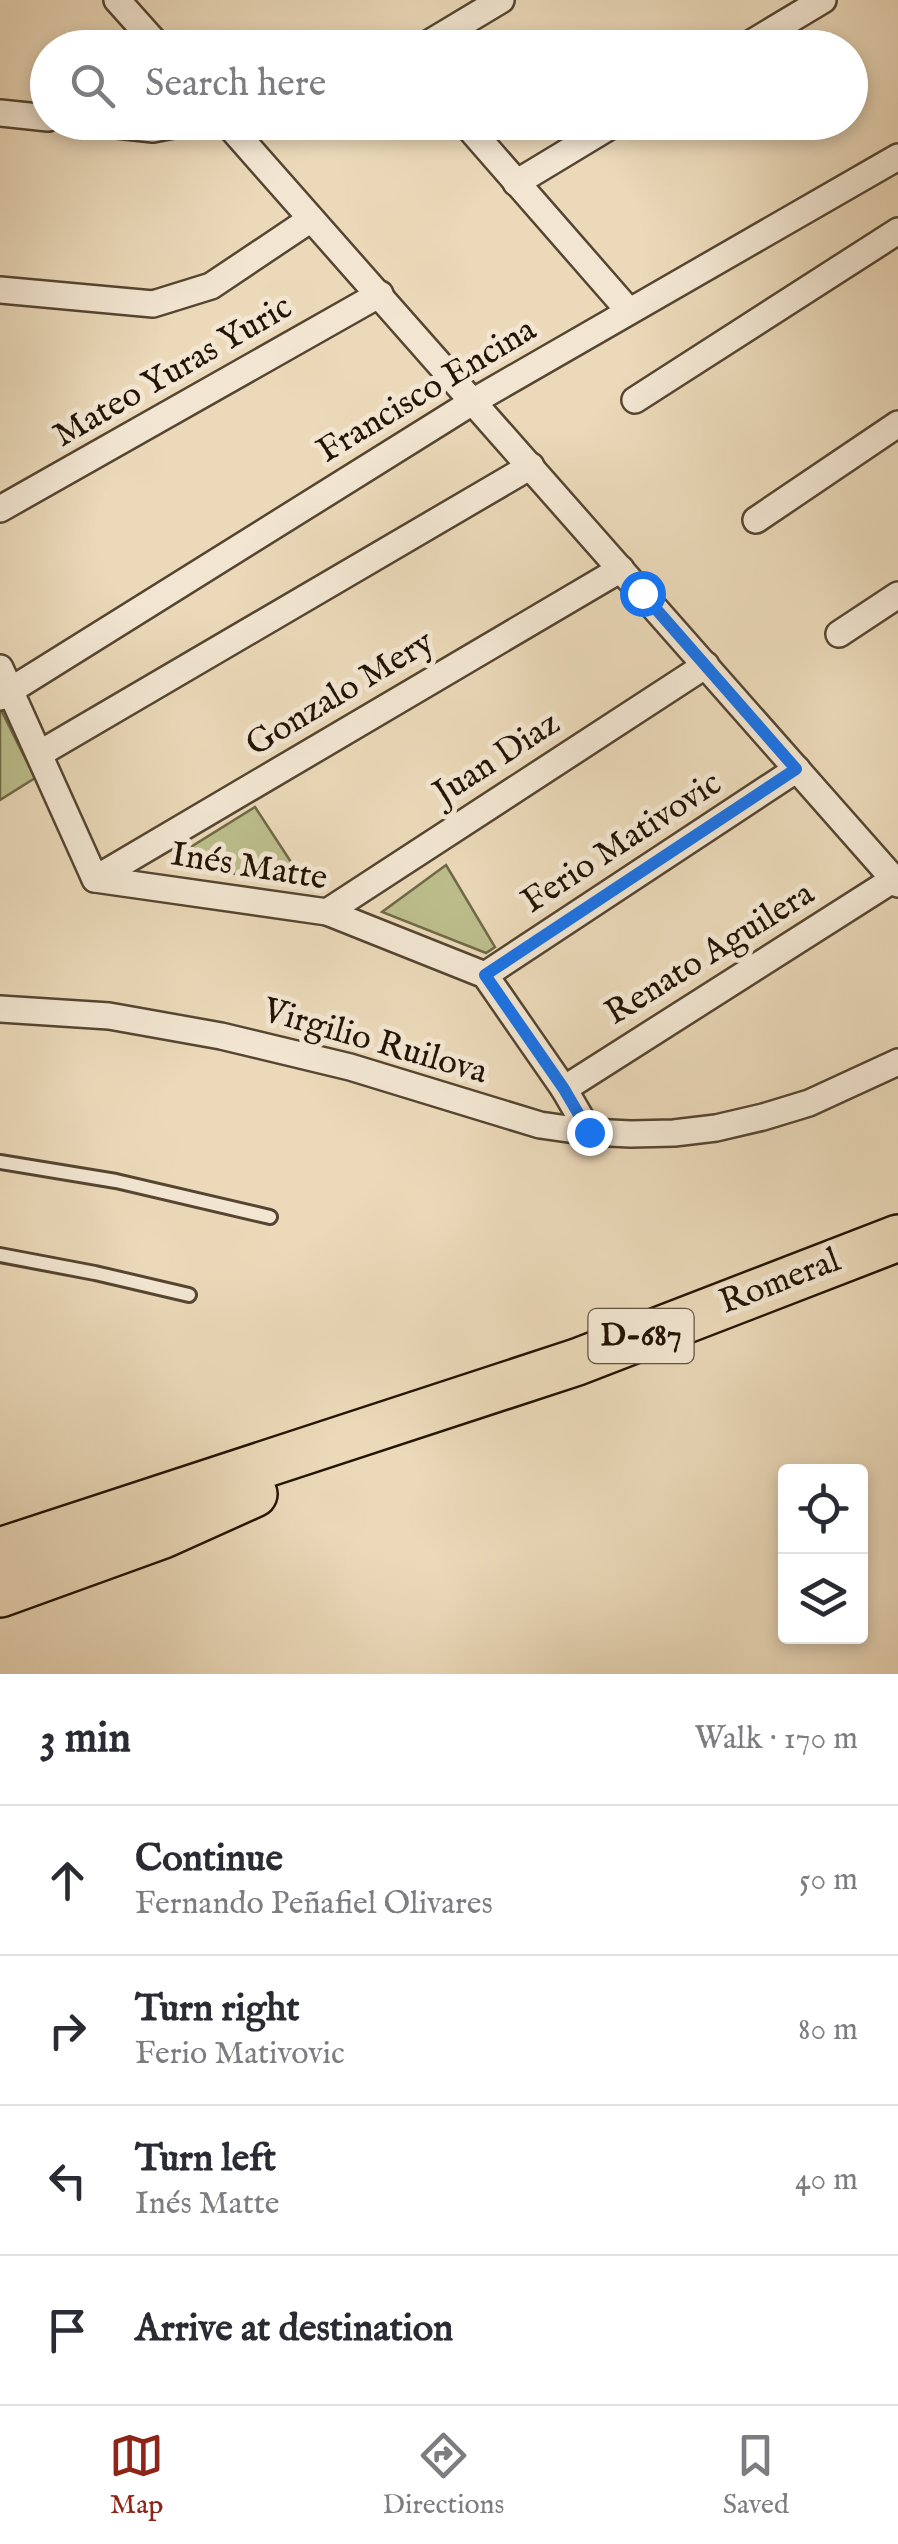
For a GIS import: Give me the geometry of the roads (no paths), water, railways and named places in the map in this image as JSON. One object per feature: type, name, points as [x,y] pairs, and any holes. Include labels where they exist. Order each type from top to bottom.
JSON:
[{"type":"highway","name":"Romeral","points":[[0,1551],[577,1362],[898,1238]]},
{"type":"highway","name":"Romeral","points":[[0,1594],[163,1535],[238,1503],[380,1428]]},
{"type":"street","points":[[117,0],[144,30]]},
{"type":"street","points":[[451,30],[501,0]]},
{"type":"street","points":[[774,30],[823,0]]},
{"type":"street","points":[[0,113],[30,116]]},
{"type":"street","points":[[242,140],[896,882]]},
{"type":"street","points":[[479,140],[629,312]]},
{"type":"street","points":[[516,183],[588,140]]},
{"type":"street","name":"Francisco Encina","points":[[3,685],[474,400],[898,157]]},
{"type":"street","points":[[0,290],[153,304],[212,286],[311,219]]},
{"type":"street","points":[[635,400],[898,230]]},
{"type":"street","name":"Mateo Yuras Yuric","points":[[0,509],[380,294]]},
{"type":"street","points":[[756,520],[898,424]]},
{"type":"street","points":[[40,754],[530,466]]},
{"type":"street","name":"Gonzalo Mery","points":[[95,879],[621,569]]},
{"type":"street","points":[[839,634],[898,595]]},
{"type":"street","name":"Juan Diaz","points":[[327,912],[706,665]]},
{"type":"street","points":[[3,685],[40,754],[95,879]]},
{"type":"street","name":"Ferio Mativovic","points":[[485,975],[796,769]]},
{"type":"street","name":"Inés Matte","points":[[95,879],[327,912],[485,975]]},
{"type":"street","name":"Renato Aguilera","points":[[564,1089],[896,882]]},
{"type":"street","points":[[485,975],[589,1132]]},
{"type":"street","name":"Virgilio Ruilova","points":[[0,1008],[108,1016],[221,1036],[350,1067],[540,1125],[589,1132],[674,1132],[763,1118],[809,1103],[898,1062]]},
{"type":"lane","points":[[0,1162],[116,1181],[270,1217]]},
{"type":"lane","points":[[0,1255],[189,1295]]}]
